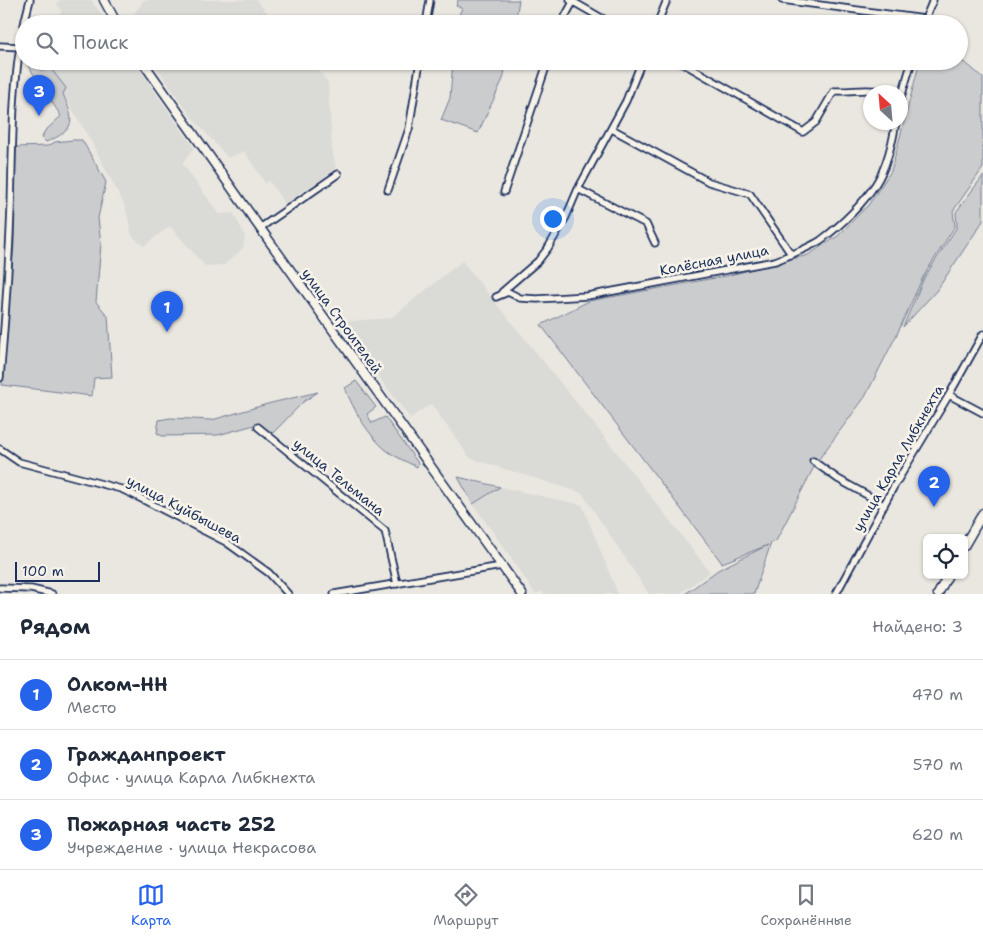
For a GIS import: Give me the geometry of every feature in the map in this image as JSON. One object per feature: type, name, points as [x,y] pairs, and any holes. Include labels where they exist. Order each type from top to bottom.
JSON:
[{"type":"main road","points":[[104,0],[112,15]]},
{"type":"main road","name":"улица Строителей","points":[[148,70],[522,594]]},
{"type":"main road","points":[[968,539],[983,513]]},
{"type":"main road","points":[[938,594],[946,579]]},
{"type":"street","points":[[26,15],[30,0]]},
{"type":"street","points":[[428,15],[430,0]]},
{"type":"street","points":[[661,15],[667,0]]},
{"type":"street","points":[[782,0],[884,15]]},
{"type":"street","points":[[927,15],[933,0]]},
{"type":"street","points":[[565,15],[571,1],[596,15]]},
{"type":"street","points":[[0,46],[15,47]]},
{"type":"street","points":[[0,378],[9,274],[15,87],[18,70]]},
{"type":"street","points":[[388,190],[409,129],[419,70]]},
{"type":"street","points":[[504,192],[545,70]]},
{"type":"street","points":[[638,70],[612,129],[578,189],[646,224],[654,243]]},
{"type":"street","points":[[695,70],[803,132],[816,122],[834,91],[850,92],[863,88]]},
{"type":"street","points":[[905,85],[909,70]]},
{"type":"street","points":[[612,129],[709,182],[750,194],[791,254]]},
{"type":"street","name":"Колёсная улица","points":[[578,189],[566,217],[548,248],[525,274],[496,297],[508,292],[520,298],[587,296],[775,261],[820,241],[850,216],[876,184],[892,144],[895,130]]},
{"type":"street","points":[[260,228],[338,174]]},
{"type":"street","name":"улица Карла Либкнехта","points":[[836,594],[884,506],[983,334]]},
{"type":"street","points":[[949,395],[983,413]]},
{"type":"street","name":"улица Тельмана","points":[[258,427],[385,531],[397,584]]},
{"type":"street","name":"улица Куйбышева","points":[[0,449],[19,462],[121,489],[132,494],[226,542],[269,573],[288,594]]},
{"type":"street","points":[[813,461],[838,479],[884,506]]},
{"type":"street","points":[[334,594],[502,566]]},
{"type":"street","points":[[0,588],[31,590],[52,594]]},
{"type":"shaded area","points":[[60,0],[91,0],[102,15],[58,15],[62,12],[57,3]]},
{"type":"shaded area","points":[[144,0],[256,0],[269,15],[133,15]]},
{"type":"shaded area","points":[[458,0],[519,0],[516,15],[459,15],[462,8],[456,6]]},
{"type":"shaded area","points":[[968,65],[983,78],[983,168],[953,211],[955,226],[923,277],[865,397],[816,463],[776,541],[771,543],[754,594],[685,594],[718,570],[768,545],[722,563],[541,325],[589,301],[726,276],[808,255],[838,236],[869,204],[891,171],[902,130],[908,130],[908,107],[918,70],[968,70]]},
{"type":"shaded area","points":[[31,70],[52,70],[66,88],[63,94],[70,111],[70,124],[63,133],[46,142],[42,138],[44,132],[61,116]]},
{"type":"shaded area","points":[[39,70],[140,70],[194,148],[182,163],[219,214],[233,213],[245,235],[243,248],[224,265],[205,266],[170,226],[144,246],[132,236],[125,206],[63,93]]},
{"type":"shaded area","points":[[158,70],[318,70],[328,82],[332,148],[336,169],[285,204],[269,181],[265,183],[244,151],[228,158],[191,116]]},
{"type":"shaded area","points":[[452,70],[505,70],[503,79],[478,133],[441,120],[450,98]]},
{"type":"shaded area","points":[[82,140],[106,182],[98,218],[101,244],[96,302],[108,316],[112,377],[94,378],[92,396],[2,385],[14,244],[16,147],[48,146],[55,142]]},
{"type":"shaded area","points":[[983,176],[983,221],[937,290],[903,327],[924,278],[957,227],[956,212]]},
{"type":"shaded area","points":[[462,261],[602,434],[710,572],[679,594],[649,594],[582,493],[470,458],[431,404],[410,418],[337,322],[391,318]]},
{"type":"shaded area","points":[[356,381],[376,407],[367,414],[372,423],[385,417],[418,463],[417,467],[386,450],[367,429],[345,388]]},
{"type":"shaded area","points":[[318,392],[303,402],[273,433],[258,424],[218,435],[162,436],[157,433],[159,420],[170,418],[212,420]]},
{"type":"shaded area","points":[[458,477],[500,487],[473,504]]},
{"type":"shaded area","points":[[500,487],[582,505],[618,594],[544,594],[542,591],[535,594],[473,504]]},
{"type":"place","name":"Пожарная часть 252","points":[[39,116]]},
{"type":"place","name":"Олком-НН","points":[[167,332]]},
{"type":"place","name":"Гражданпроект","points":[[934,507]]}]
